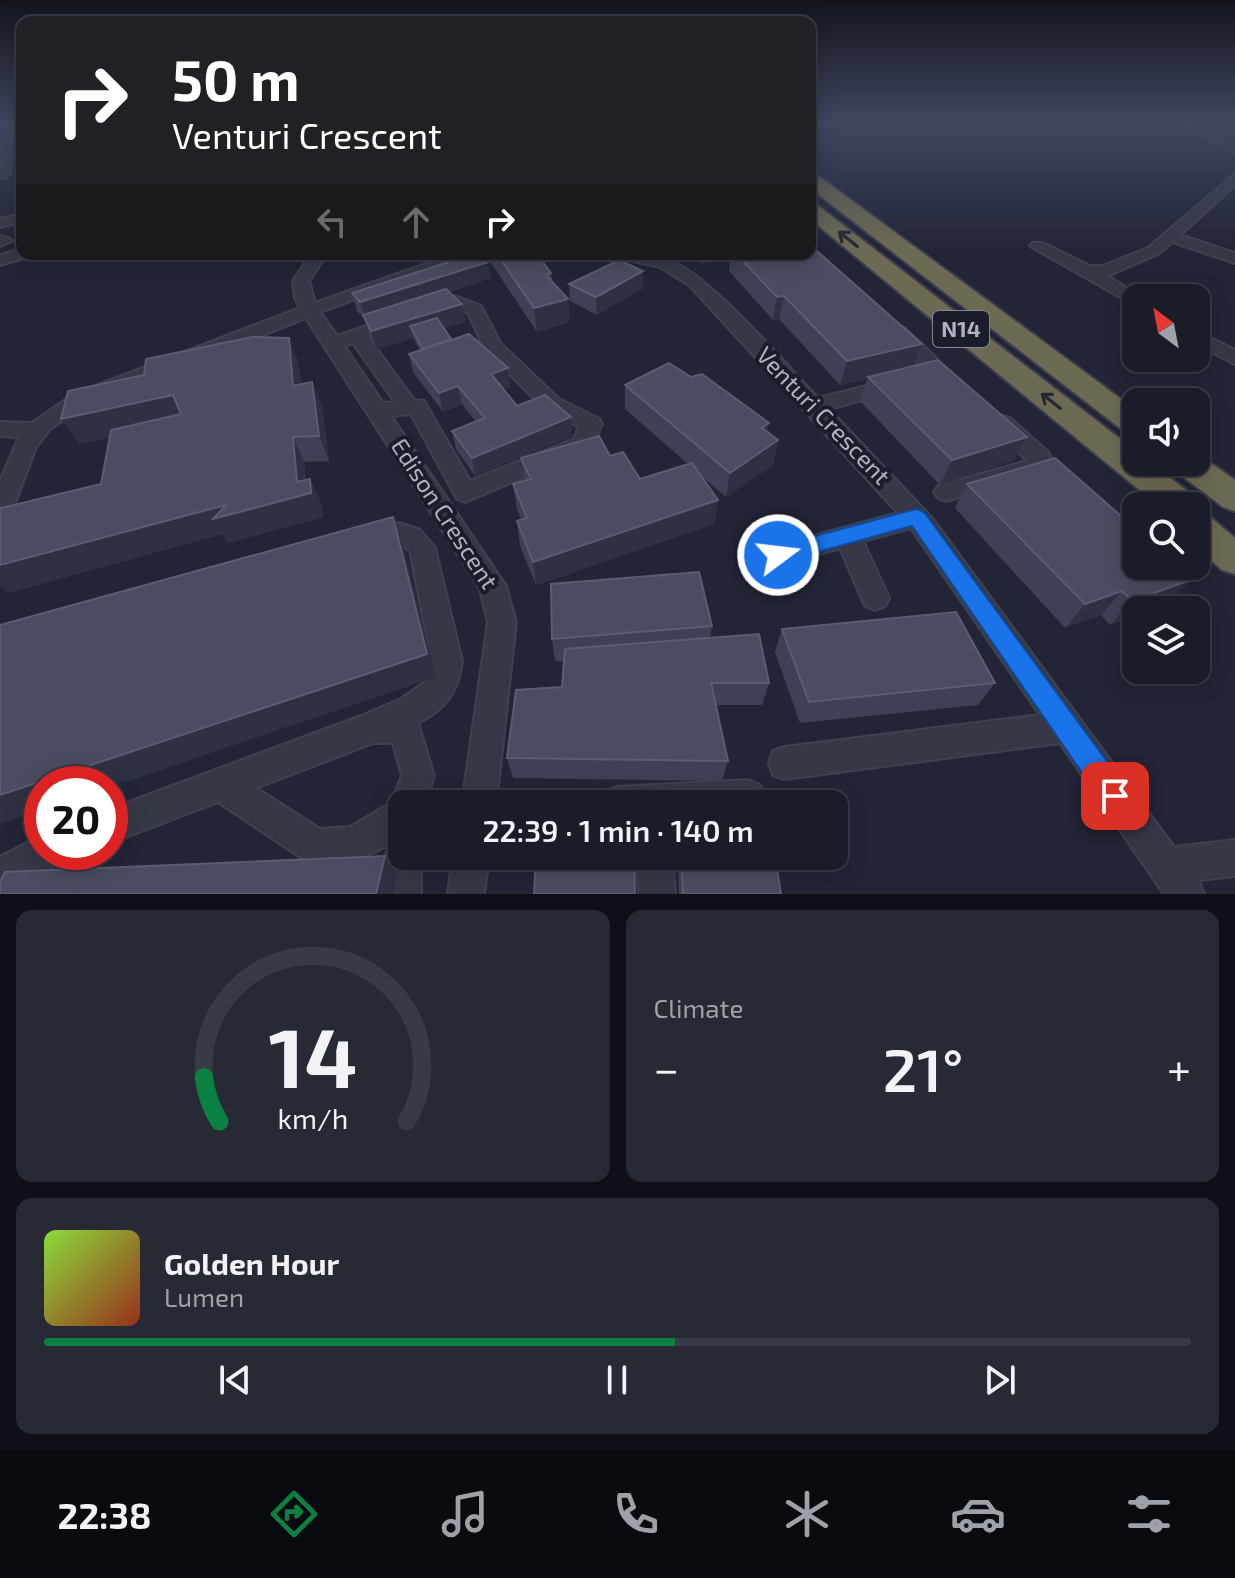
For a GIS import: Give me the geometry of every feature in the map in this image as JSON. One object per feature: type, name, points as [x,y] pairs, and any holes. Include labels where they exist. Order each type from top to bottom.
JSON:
[{"type":"highway","name":"N14","points":[[816,183],[1122,414]]},
{"type":"highway","name":"N14","points":[[816,214],[1166,492]]},
{"type":"highway","points":[[913,256],[1122,402]]},
{"type":"highway","points":[[1112,449],[1158,492]]},
{"type":"highway","points":[[1210,463],[1235,480]]},
{"type":"highway","points":[[1205,476],[1235,498]]},
{"type":"highway","points":[[1210,527],[1235,547]]},
{"type":"highway","points":[[1210,538],[1235,559]]},
{"type":"street","points":[[1103,276],[1171,237],[1234,180]]},
{"type":"street","points":[[1171,237],[1235,258]]},
{"type":"street","points":[[1038,246],[1076,267],[1103,276],[1122,290]]},
{"type":"street","name":"Edison Crescent","points":[[319,260],[301,281],[303,297],[493,586],[502,622],[481,790]]},
{"type":"street","points":[[0,511],[18,459],[36,431],[59,412],[107,387],[452,260]]},
{"type":"street","name":"Venturi Crescent","points":[[648,260],[665,264],[695,282],[916,517],[1176,880]]},
{"type":"street","points":[[332,344],[454,301],[475,310],[492,346],[552,404],[591,424],[583,444],[465,493],[417,406],[377,411]]},
{"type":"street","points":[[811,403],[925,369],[928,361],[882,318]]},
{"type":"street","points":[[357,335],[409,407]]},
{"type":"street","points":[[1210,344],[1235,358]]},
{"type":"street","points":[[811,403],[930,376],[947,378]]},
{"type":"street","points":[[946,492],[1036,467],[1040,458],[985,406]]},
{"type":"street","points":[[0,429],[36,431]]},
{"type":"street","points":[[448,518],[596,447],[606,456]]},
{"type":"street","points":[[778,555],[916,517]]},
{"type":"street","points":[[128,819],[364,731],[412,710],[434,695],[445,679],[447,661],[422,548],[411,535],[401,532],[346,543]]},
{"type":"street","points":[[848,536],[875,598]]},
{"type":"street","points":[[364,731],[393,727],[406,733],[418,776],[413,790]]},
{"type":"street","points":[[785,763],[1065,727]]},
{"type":"street","points":[[221,784],[314,846],[326,849],[363,840],[388,825]]},
{"type":"street","points":[[1176,880],[1235,858]]},
{"type":"street","points":[[0,877],[24,863]]},
{"type":"street","points":[[403,870],[403,894]]},
{"type":"street","points":[[466,894],[469,870]]},
{"type":"street","points":[[655,870],[657,894]]},
{"type":"building","points":[[816,250],[922,344],[847,361],[784,296],[777,297],[742,260],[816,260]]},
{"type":"building","points":[[455,260],[488,262],[360,302],[352,293]]},
{"type":"building","points":[[501,260],[541,260],[551,273],[546,275],[568,299],[534,308]]},
{"type":"building","points":[[619,260],[643,271],[596,297],[569,284]]},
{"type":"building","points":[[446,289],[462,304],[371,331],[363,315]]},
{"type":"building","points":[[437,318],[451,339],[423,349],[410,326]]},
{"type":"building","points":[[469,334],[508,368],[491,374],[517,406],[545,395],[571,417],[472,458],[452,431],[485,418],[458,386],[439,393],[409,354]]},
{"type":"building","points":[[252,337],[289,338],[293,386],[312,382],[319,436],[293,437],[297,482],[310,479],[311,493],[213,519],[226,505],[0,565],[1,508],[101,484],[111,430],[181,414],[173,395],[61,419],[68,391],[144,375],[146,359]]},
{"type":"building","points":[[938,360],[1027,437],[952,460],[868,377]]},
{"type":"building","points":[[669,363],[691,377],[702,374],[769,423],[762,428],[778,440],[730,473],[625,385]]},
{"type":"building","points":[[599,436],[610,456],[623,452],[640,479],[692,463],[718,500],[533,562],[517,521],[527,518],[513,484],[531,479],[521,458]]},
{"type":"building","points":[[1055,458],[1122,517],[1122,580],[1190,580],[1146,596],[1127,596],[1122,591],[1085,604],[967,484]]},
{"type":"building","points":[[393,517],[427,654],[88,766],[24,766],[24,787],[0,795],[0,625]]},
{"type":"building","points":[[699,572],[712,626],[552,639],[551,584]]},
{"type":"building","points":[[956,612],[995,683],[809,702],[782,629]]},
{"type":"building","points":[[759,634],[769,683],[711,683],[728,761],[507,758],[516,690],[562,687],[565,649]]},
{"type":"building","points":[[385,856],[376,894],[0,894],[0,882],[5,872],[128,870],[128,867]]},
{"type":"building","points":[[535,870],[634,870],[635,894],[534,894]]},
{"type":"building","points":[[682,870],[777,870],[781,894],[683,894]]},
{"type":"route","points":[[778,555],[916,517],[1115,796]]}]
